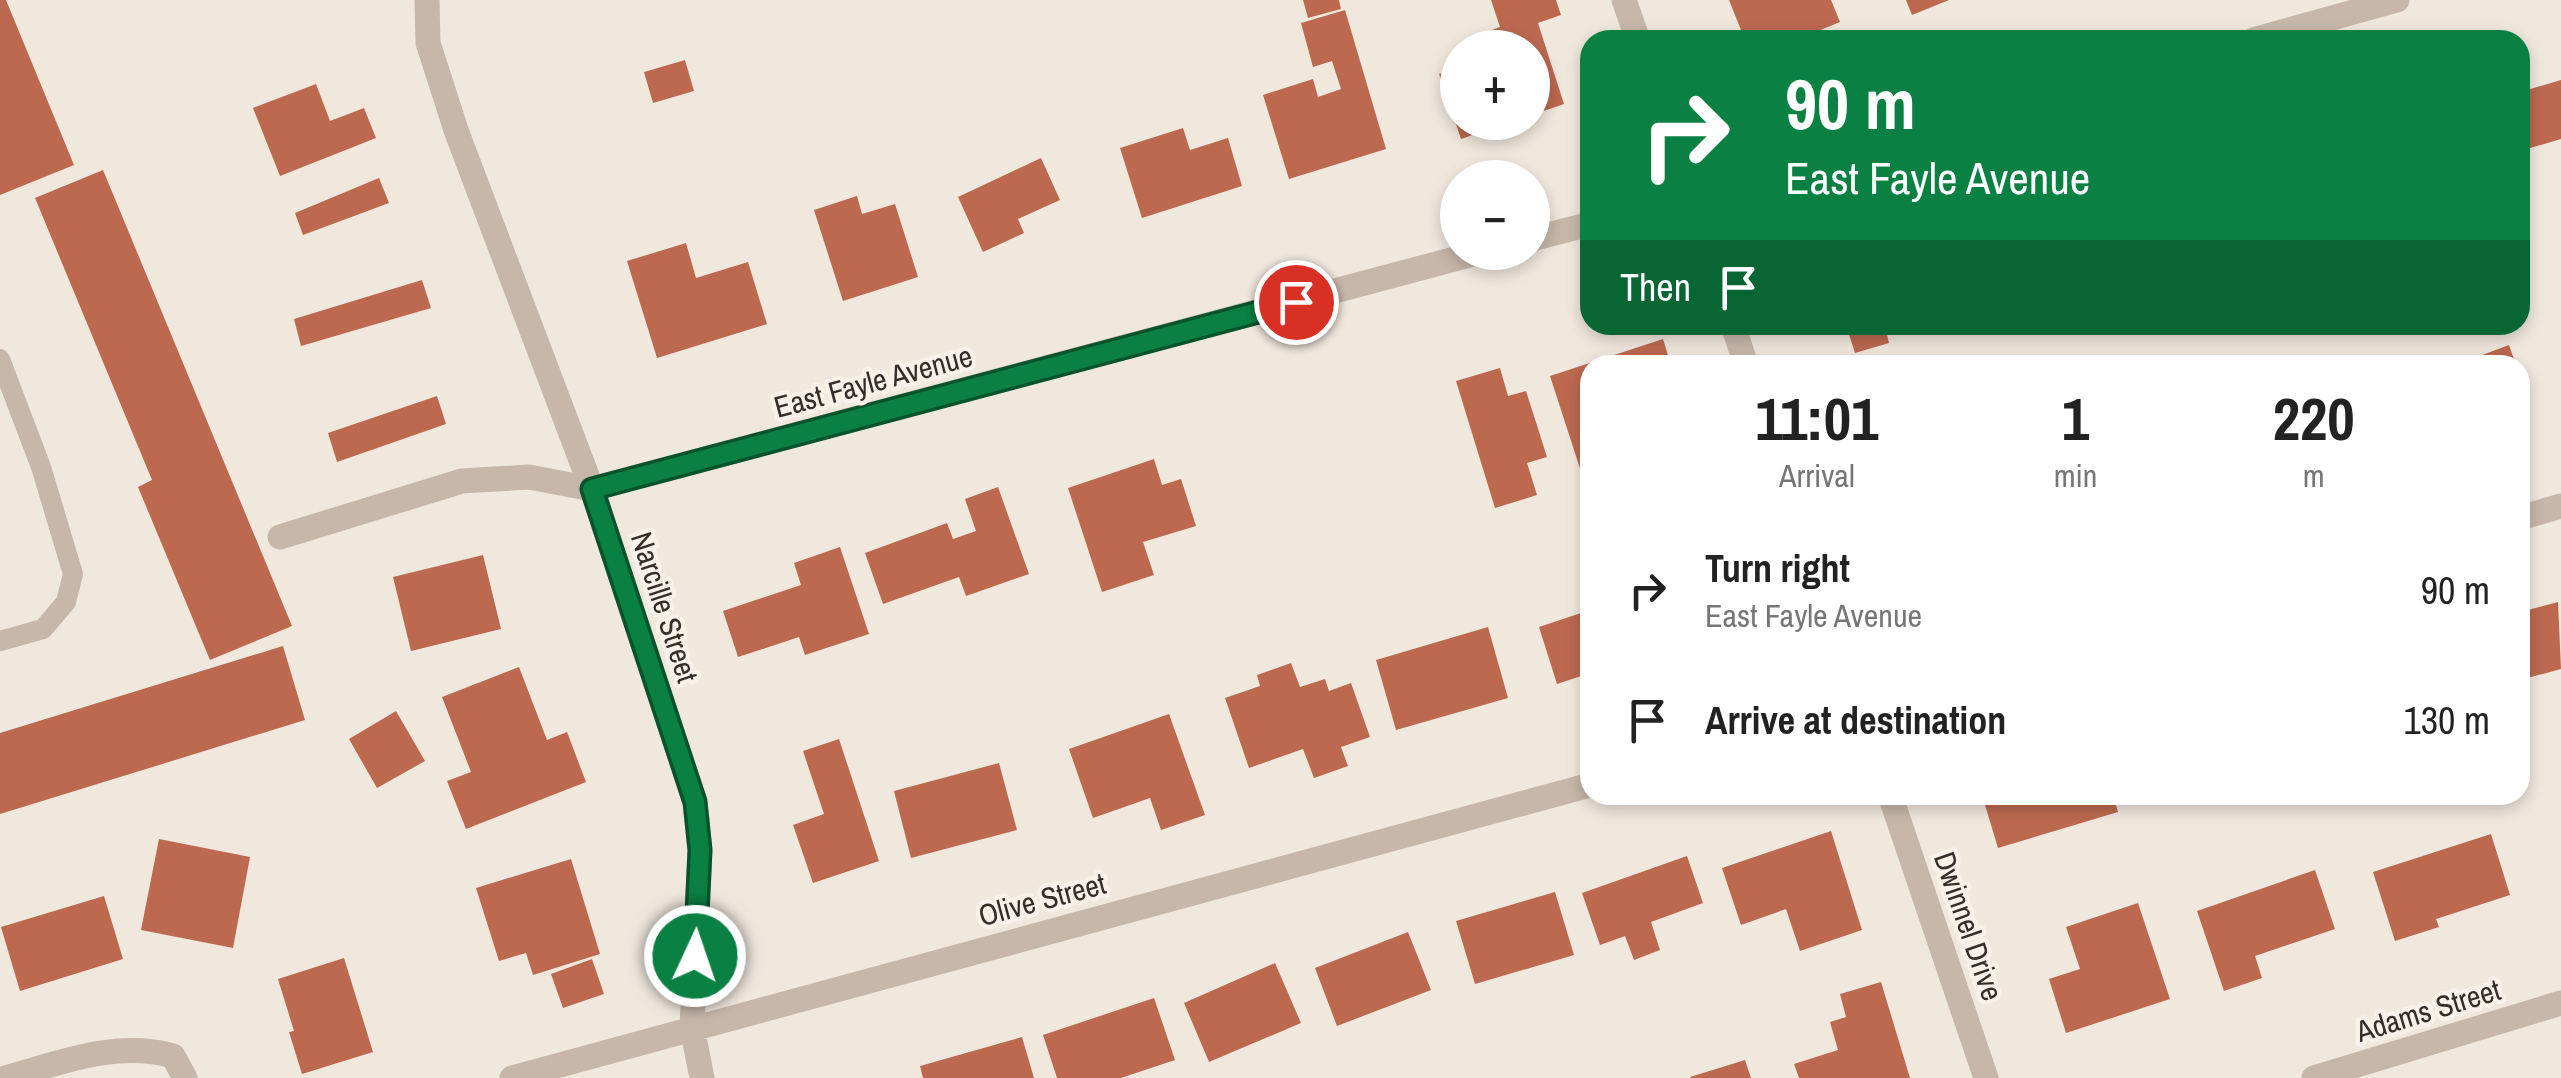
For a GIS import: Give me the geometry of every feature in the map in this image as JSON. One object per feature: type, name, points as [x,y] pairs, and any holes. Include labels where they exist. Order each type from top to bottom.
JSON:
[{"type":"street","name":"Narcille Street","points":[[427,0],[428,43],[457,133],[592,489],[695,802],[700,850],[692,1027],[702,1078]]},
{"type":"street","points":[[1624,0],[1634,30]]},
{"type":"street","points":[[2289,30],[2396,0]]},
{"type":"street","points":[[1550,234],[1580,227]]},
{"type":"street","name":"East Fayle Avenue","points":[[280,537],[462,481],[530,476],[592,489],[1440,263]]},
{"type":"street","points":[[2530,515],[2561,506]]},
{"type":"street","name":"Olive Street","points":[[512,1078],[1580,789]]},
{"type":"street","name":"Dwinnel Drive","points":[[1893,805],[1986,1078]]},
{"type":"street","name":"Adams Street","points":[[2314,1078],[2561,1003]]},
{"type":"street","points":[[5,1078],[111,1050],[150,1050],[173,1056],[185,1078]]},
{"type":"lane","points":[[0,359],[40,467],[73,574],[66,602],[43,630],[0,641]]},
{"type":"building","points":[[0,0],[6,0],[74,165],[0,195]]},
{"type":"building","points":[[1303,0],[1339,0],[1341,9],[1308,18]]},
{"type":"building","points":[[1491,0],[1556,0],[1561,15],[1538,23],[1540,30],[1492,30],[1500,27]]},
{"type":"building","points":[[1729,0],[1831,0],[1840,22],[1820,30],[1741,30]]},
{"type":"building","points":[[1906,0],[1949,0],[1912,15]]},
{"type":"building","points":[[1345,10],[1386,149],[1289,179],[1263,95],[1313,79],[1318,97],[1341,89],[1332,61],[1313,67],[1301,23]]},
{"type":"building","points":[[685,60],[694,91],[653,103],[644,72]]},
{"type":"building","points":[[1550,60],[1564,104],[1550,109]]},
{"type":"building","points":[[2561,80],[2561,139],[2530,148],[2530,89]]},
{"type":"building","points":[[316,84],[330,121],[364,108],[376,138],[280,176],[253,108]]},
{"type":"building","points":[[1183,128],[1190,150],[1228,138],[1242,186],[1142,218],[1120,148]]},
{"type":"building","points":[[1041,158],[1060,200],[1018,219],[1024,233],[983,252],[958,197]]},
{"type":"building","points":[[103,170],[292,626],[210,660],[138,487],[152,480],[35,198]]},
{"type":"building","points":[[379,178],[389,203],[303,235],[295,213]]},
{"type":"building","points":[[857,196],[862,214],[895,204],[918,277],[843,301],[814,210]]},
{"type":"building","points":[[686,243],[696,278],[748,262],[767,324],[657,358],[627,261]]},
{"type":"building","points":[[422,280],[431,308],[301,346],[294,319]]},
{"type":"building","points":[[1849,335],[1887,335],[1889,343],[1855,353]]},
{"type":"building","points":[[1663,339],[1668,355],[1614,355]]},
{"type":"building","points":[[2509,345],[2512,355],[2482,355]]},
{"type":"building","points":[[1580,366],[1580,468],[1550,376]]},
{"type":"building","points":[[1500,368],[1508,396],[1526,391],[1547,457],[1527,463],[1537,495],[1495,508],[1456,381]]},
{"type":"building","points":[[437,396],[446,424],[337,462],[328,433]]},
{"type":"building","points":[[1154,459],[1162,485],[1181,479],[1196,526],[1143,542],[1154,575],[1102,592],[1068,488]]},
{"type":"building","points":[[998,487],[1029,574],[966,596],[959,577],[883,604],[865,553],[947,523],[953,539],[976,531],[965,499]]},
{"type":"building","points":[[840,547],[869,634],[805,655],[799,637],[738,657],[723,611],[801,585],[794,563]]},
{"type":"building","points":[[483,555],[501,629],[411,651],[393,577]]},
{"type":"building","points":[[2558,602],[2561,669],[2530,677],[2530,609]]},
{"type":"building","points":[[1580,613],[1580,676],[1557,684],[1539,627]]},
{"type":"building","points":[[1488,627],[1508,698],[1396,730],[1376,660]]},
{"type":"building","points":[[283,646],[305,720],[0,814],[0,733]]},
{"type":"building","points":[[1291,663],[1300,687],[1325,679],[1329,691],[1351,683],[1370,737],[1341,747],[1348,766],[1314,778],[1303,749],[1249,768],[1225,698],[1260,686],[1257,675]]},
{"type":"building","points":[[519,667],[547,740],[567,732],[586,782],[466,829],[447,781],[471,772],[442,697]]},
{"type":"building","points":[[396,711],[425,761],[377,788],[349,739]]},
{"type":"building","points":[[1169,714],[1205,815],[1161,830],[1150,798],[1093,818],[1069,749]]},
{"type":"building","points":[[839,739],[879,861],[813,883],[793,825],[824,814],[803,751]]},
{"type":"building","points":[[999,763],[1017,830],[911,858],[894,791]]},
{"type":"building","points":[[1985,805],[2116,805],[2118,812],[1998,848]]},
{"type":"building","points":[[1831,831],[1862,930],[1800,951],[1786,909],[1741,925],[1722,868]]},
{"type":"building","points":[[2491,834],[2510,895],[2436,919],[2439,927],[2395,941],[2373,872]]},
{"type":"building","points":[[159,839],[250,857],[233,948],[141,930]]},
{"type":"building","points":[[1687,856],[1703,903],[1651,922],[1660,950],[1634,960],[1625,936],[1600,945],[1582,893]]},
{"type":"building","points":[[571,859],[600,954],[533,975],[526,953],[499,961],[476,888]]},
{"type":"building","points":[[2315,870],[2335,929],[2255,956],[2262,978],[2224,991],[2197,911]]},
{"type":"building","points":[[1555,892],[1574,955],[1475,984],[1456,921]]},
{"type":"building","points":[[104,896],[123,959],[20,991],[1,927]]},
{"type":"building","points":[[2138,903],[2170,999],[2066,1033],[2049,979],[2080,969],[2066,927]]},
{"type":"building","points":[[1408,932],[1431,990],[1337,1026],[1315,968]]},
{"type":"building","points":[[344,958],[373,1052],[302,1074],[278,979]]},
{"type":"building","points":[[592,959],[604,994],[563,1008],[551,974]]},
{"type":"building","points":[[1275,963],[1301,1023],[1209,1062],[1184,1003]]},
{"type":"building","points":[[1881,982],[1910,1078],[1799,1078],[1794,1064],[1838,1050],[1830,1022],[1846,1017],[1840,994]]},
{"type":"building","points":[[1154,998],[1175,1060],[1121,1078],[1057,1078],[1043,1035]]},
{"type":"building","points":[[1022,1037],[1034,1078],[923,1078],[920,1066]]},
{"type":"building","points":[[1745,1060],[1751,1078],[1690,1077]]},
{"type":"route","points":[[695,956],[700,850],[695,802],[592,489],[1296,302]]}]
